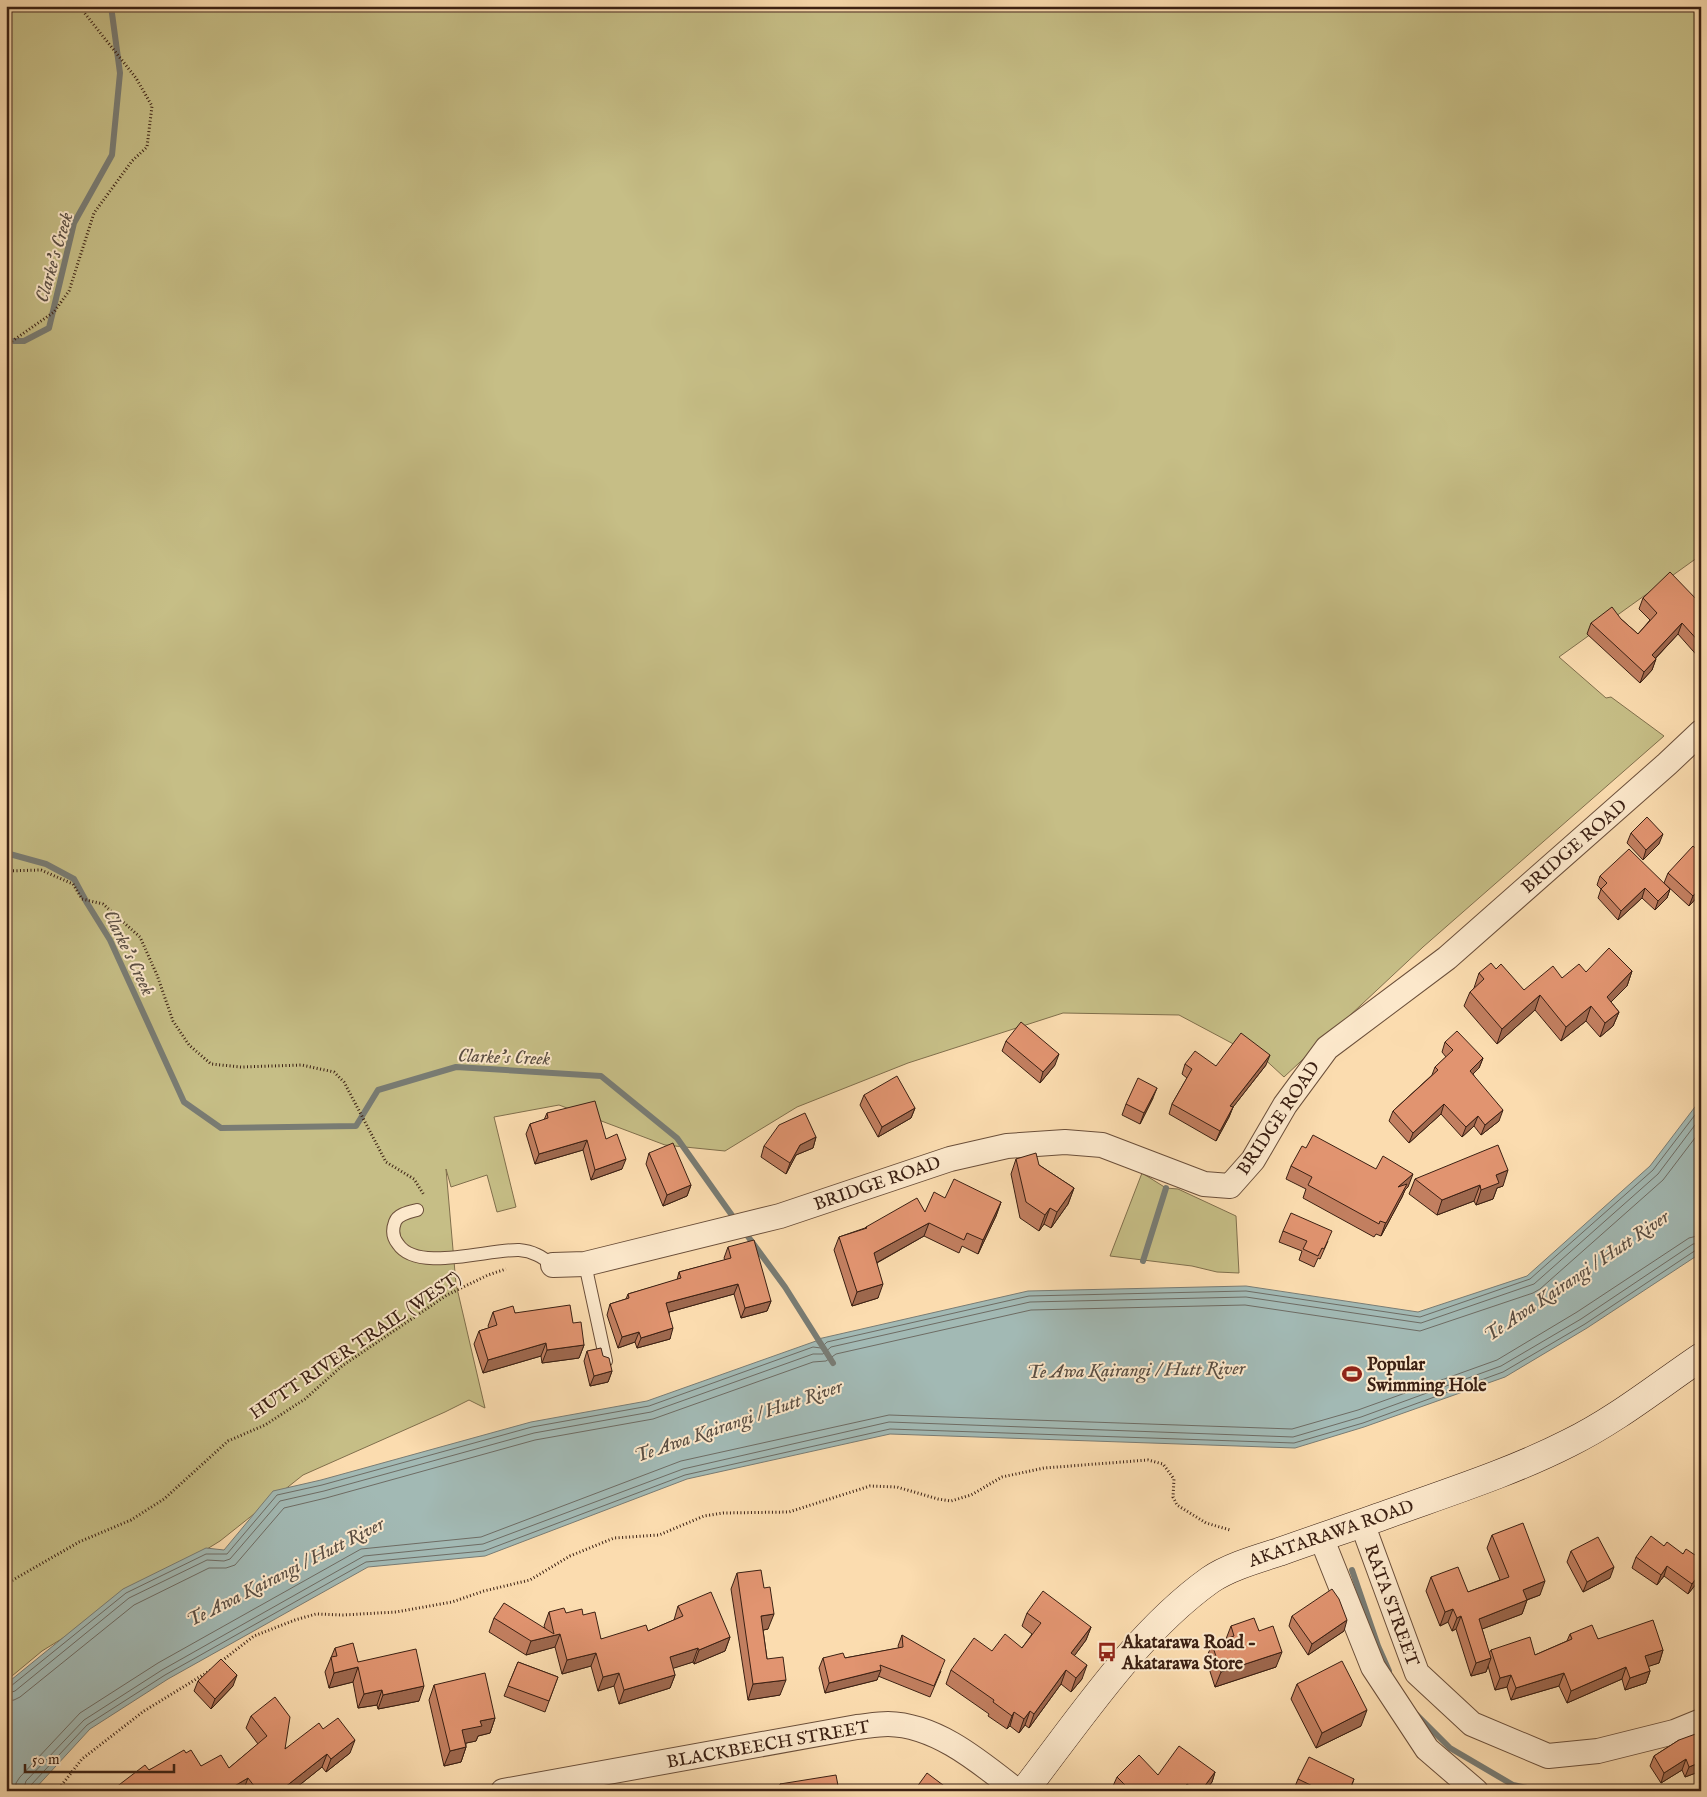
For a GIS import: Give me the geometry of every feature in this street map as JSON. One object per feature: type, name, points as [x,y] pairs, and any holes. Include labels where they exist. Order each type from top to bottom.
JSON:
[{"type":"street","name":"BRIDGE ROAD","points":[[553,1265],[585,1264],[780,1216],[950,1159],[1007,1146],[1055,1142],[1102,1145],[1204,1184],[1230,1186],[1253,1160],[1285,1105],[1327,1048],[1447,958],[1701,732]]},
{"type":"street","name":"AKATARAWA ROAD","points":[[1024,1791],[1130,1655],[1161,1622],[1187,1598],[1212,1579],[1248,1562],[1512,1469],[1570,1442],[1615,1416],[1701,1357]]},
{"type":"street","name":"RATA STREET","points":[[1362,1523],[1417,1672],[1472,1724],[1548,1756],[1598,1751],[1674,1732],[1701,1721]]},
{"type":"street","points":[[1321,1537],[1373,1667],[1427,1749],[1476,1791]]},
{"type":"street","name":"BLACKBEECH STREET","points":[[503,1791],[857,1727],[889,1724],[913,1729],[942,1740],[982,1764],[1017,1791]]},
{"type":"lane","points":[[417,1210],[402,1215],[396,1219],[394,1224],[393,1234],[396,1242],[408,1254],[426,1258],[457,1257],[520,1250],[535,1253],[553,1265]]},
{"type":"lane","points":[[585,1264],[606,1361]]},
{"type":"path","points":[[6,350],[13,340],[52,313],[68,291],[94,213],[132,161],[147,147],[152,106],[136,78],[79,6]]},
{"type":"path","points":[[6,871],[42,870],[74,884],[82,899],[103,904],[140,937],[157,975],[173,1021],[189,1045],[211,1064],[241,1066],[302,1065],[334,1072],[344,1082],[386,1162],[414,1179],[424,1196]]},
{"type":"path","name":"HUTT RIVER TRAIL (WEST)","points":[[6,1584],[79,1542],[131,1520],[164,1499],[228,1441],[265,1424],[305,1399],[342,1366],[447,1295],[488,1275],[510,1268]]},
{"type":"path","points":[[57,1791],[82,1759],[144,1711],[214,1668],[254,1636],[316,1614],[342,1615],[396,1612],[452,1602],[484,1591],[530,1580],[570,1556],[614,1538],[659,1535],[704,1516],[723,1513],[789,1512],[870,1486],[897,1487],[938,1500],[952,1502],[972,1495],[1002,1477],[1044,1468],[1148,1460],[1163,1464],[1174,1479],[1173,1497],[1177,1504],[1206,1522],[1230,1530]]},
{"type":"shaded area","points":[[6,6],[1701,6],[1701,555],[1559,657],[1606,698],[1611,697],[1664,736],[1423,947],[1284,1077],[1259,1054],[1256,1056],[1179,1015],[1063,1013],[908,1063],[797,1107],[725,1151],[665,1145],[559,1105],[494,1117],[516,1207],[497,1212],[487,1175],[451,1187],[446,1169],[456,1284],[485,1408],[469,1400],[303,1475],[220,1541],[42,1651],[6,1681]]},
{"type":"shaded area","points":[[1142,1173],[1166,1188],[1178,1189],[1236,1216],[1239,1273],[1217,1272],[1192,1266],[1110,1256]]},
{"type":"water","name":"Te Awa Kairangi / Hutt River","points":[[1701,1099],[1701,1253],[1587,1328],[1505,1377],[1364,1427],[1295,1448],[890,1434],[687,1479],[485,1556],[368,1567],[168,1679],[90,1729],[33,1791],[6,1791],[6,1684],[123,1589],[206,1548],[224,1550],[273,1491],[321,1480],[531,1422],[647,1401],[816,1341],[835,1364],[818,1339],[1028,1291],[1246,1286],[1418,1312],[1527,1276],[1650,1166]]},
{"type":"building","points":[[1670,572],[1699,602],[1701,600],[1701,644],[1682,623],[1652,655],[1656,659],[1644,672],[1591,623],[1612,607],[1621,619],[1638,634],[1657,613],[1643,598]]},
{"type":"building","points":[[1647,817],[1663,834],[1646,850],[1631,833]]},
{"type":"building","points":[[1693,846],[1701,853],[1701,887],[1693,896],[1668,873]]},
{"type":"building","points":[[1629,849],[1670,889],[1658,901],[1645,888],[1621,911],[1601,889],[1607,883],[1600,876]]},
{"type":"building","points":[[1609,948],[1632,971],[1607,997],[1619,1012],[1605,1023],[1591,1006],[1566,1027],[1540,995],[1502,1029],[1470,992],[1484,979],[1479,973],[1491,963],[1496,969],[1501,964],[1524,990],[1553,966],[1562,978],[1579,964],[1586,972]]},
{"type":"building","points":[[1021,1022],[1059,1054],[1043,1072],[1006,1041]]},
{"type":"building","points":[[1457,1031],[1483,1058],[1470,1071],[1503,1110],[1485,1125],[1478,1116],[1466,1127],[1444,1104],[1413,1133],[1393,1111],[1438,1070],[1435,1067],[1453,1050],[1445,1042]]},
{"type":"building","points":[[1241,1033],[1270,1055],[1230,1106],[1233,1107],[1220,1131],[1172,1104],[1192,1069],[1185,1064],[1195,1051],[1216,1066]]},
{"type":"building","points":[[897,1076],[915,1108],[882,1127],[864,1095]]},
{"type":"building","points":[[1138,1078],[1157,1088],[1144,1113],[1126,1104]]},
{"type":"building","points":[[595,1101],[606,1139],[617,1134],[626,1159],[595,1170],[587,1140],[539,1154],[530,1124],[548,1118],[547,1113]]},
{"type":"building","points":[[805,1113],[816,1137],[800,1145],[790,1163],[764,1146],[779,1125]]},
{"type":"building","points":[[1313,1135],[1376,1169],[1383,1156],[1413,1174],[1398,1187],[1407,1184],[1386,1223],[1380,1221],[1379,1224],[1308,1185],[1312,1177],[1291,1166],[1302,1146],[1306,1148]]},
{"type":"building","points":[[673,1143],[691,1185],[667,1195],[649,1153]]},
{"type":"building","points":[[1498,1145],[1508,1170],[1496,1175],[1499,1183],[1481,1190],[1480,1185],[1442,1200],[1415,1179]]},
{"type":"building","points":[[1036,1153],[1039,1165],[1074,1188],[1057,1212],[1050,1208],[1045,1215],[1026,1202],[1016,1159]]},
{"type":"building","points":[[954,1179],[1001,1202],[983,1240],[967,1233],[964,1240],[929,1223],[874,1253],[883,1284],[857,1292],[839,1237],[867,1228],[917,1198],[925,1212],[934,1192],[945,1198]]},
{"type":"building","points":[[1291,1213],[1332,1231],[1324,1249],[1322,1248],[1318,1256],[1303,1249],[1307,1241],[1283,1231]]},
{"type":"building","points":[[754,1240],[771,1301],[745,1308],[738,1284],[666,1303],[673,1328],[641,1338],[639,1332],[622,1337],[610,1304],[629,1298],[628,1294],[681,1278],[679,1272],[731,1258],[728,1247]]},
{"type":"building","points":[[570,1305],[573,1323],[581,1322],[584,1345],[547,1350],[546,1343],[488,1360],[479,1331],[497,1325],[493,1312],[513,1306],[515,1313]]},
{"type":"building","points":[[601,1348],[603,1356],[609,1358],[612,1371],[594,1376],[587,1351]]},
{"type":"building","points":[[1523,1523],[1545,1581],[1523,1590],[1527,1600],[1479,1619],[1491,1658],[1476,1663],[1461,1616],[1457,1618],[1453,1609],[1445,1612],[1431,1577],[1458,1567],[1468,1592],[1509,1577],[1492,1535]]},
{"type":"building","points":[[1651,1536],[1664,1546],[1667,1542],[1683,1554],[1686,1549],[1701,1559],[1701,1572],[1692,1584],[1667,1566],[1661,1575],[1636,1557]]},
{"type":"building","points":[[1598,1537],[1614,1567],[1587,1582],[1571,1551]]},
{"type":"building","points":[[761,1570],[764,1588],[770,1587],[774,1614],[761,1616],[767,1659],[783,1657],[786,1680],[753,1684],[737,1573]]},
{"type":"building","points":[[1332,1589],[1339,1599],[1347,1620],[1312,1644],[1292,1616]]},
{"type":"building","points":[[1043,1591],[1091,1627],[1071,1653],[1087,1665],[1076,1678],[1066,1670],[1034,1714],[1030,1711],[1024,1719],[1014,1712],[1012,1716],[993,1702],[994,1700],[951,1670],[974,1638],[992,1651],[1005,1634],[1022,1648],[1041,1623],[1027,1613]]},
{"type":"building","points":[[711,1592],[730,1637],[699,1650],[698,1648],[670,1657],[675,1675],[624,1690],[619,1673],[603,1677],[596,1653],[567,1660],[560,1634],[531,1641],[494,1618],[504,1603],[554,1634],[549,1612],[564,1608],[566,1613],[582,1609],[583,1615],[595,1612],[601,1639],[646,1625],[648,1631],[683,1616],[678,1606]]},
{"type":"building","points":[[1254,1618],[1259,1631],[1273,1626],[1282,1652],[1221,1672],[1212,1644],[1234,1636],[1231,1626]]},
{"type":"building","points":[[1653,1620],[1663,1650],[1645,1656],[1650,1671],[1630,1678],[1626,1667],[1571,1691],[1564,1673],[1516,1688],[1511,1675],[1500,1678],[1491,1650],[1530,1637],[1535,1655],[1572,1639],[1570,1634],[1592,1625],[1598,1639]]},
{"type":"building","points":[[902,1635],[945,1660],[934,1686],[880,1665],[881,1670],[829,1683],[823,1658],[843,1653],[845,1658],[903,1647]]},
{"type":"building","points":[[353,1643],[358,1662],[416,1649],[424,1686],[383,1695],[382,1690],[364,1694],[358,1667],[334,1673],[331,1657],[337,1656],[335,1648]]},
{"type":"building","points":[[221,1659],[237,1675],[215,1699],[198,1681]]},
{"type":"building","points":[[1342,1661],[1367,1710],[1322,1733],[1297,1684]]},
{"type":"building","points":[[518,1662],[558,1677],[549,1701],[508,1686]]},
{"type":"building","points":[[485,1673],[495,1718],[480,1721],[482,1726],[462,1730],[466,1747],[450,1751],[434,1685]]},
{"type":"building","points":[[275,1697],[290,1717],[285,1749],[319,1723],[323,1729],[338,1718],[355,1740],[331,1759],[327,1754],[280,1791],[258,1791],[248,1778],[226,1791],[184,1791],[182,1788],[178,1791],[111,1791],[145,1765],[149,1770],[184,1750],[186,1753],[191,1750],[201,1766],[221,1755],[229,1768],[267,1736],[251,1716]]},
{"type":"building","points":[[1701,1732],[1701,1762],[1689,1767],[1686,1759],[1664,1773],[1654,1756],[1679,1740]]},
{"type":"building","points":[[1179,1746],[1215,1772],[1201,1791],[1196,1791],[1187,1784],[1181,1791],[1131,1791],[1117,1777],[1139,1755],[1158,1775]]},
{"type":"building","points":[[1309,1757],[1354,1779],[1349,1791],[1323,1791],[1298,1779]]},
{"type":"building","points":[[927,1773],[951,1791],[914,1791]]},
{"type":"building","points":[[836,1775],[839,1791],[781,1791],[780,1784]]},
{"type":"waterway","name":"Clarke's Creek","points":[[6,341],[24,341],[49,328],[74,223],[112,155],[120,73],[111,6]]},
{"type":"waterway","name":"Clarke's Creek","points":[[6,853],[46,864],[74,879],[110,940],[184,1102],[221,1128],[356,1126],[378,1090],[456,1067],[601,1076],[677,1138],[736,1221]]},
{"type":"waterway","points":[[1143,1261],[1166,1188]]},
{"type":"waterway","name":"Clarke's Creek","points":[[744,1231],[785,1287],[833,1363]]},
{"type":"waterway","points":[[1352,1570],[1378,1646],[1389,1671]]},
{"type":"waterway","points":[[1417,1715],[1450,1748],[1513,1785],[1541,1791]]},
{"type":"place","name":"Popular Swimming Hole","points":[[1352,1374]]},
{"type":"place","name":"Akatarawa Road - Akatarawa Store","points":[[1107,1652]]}]
